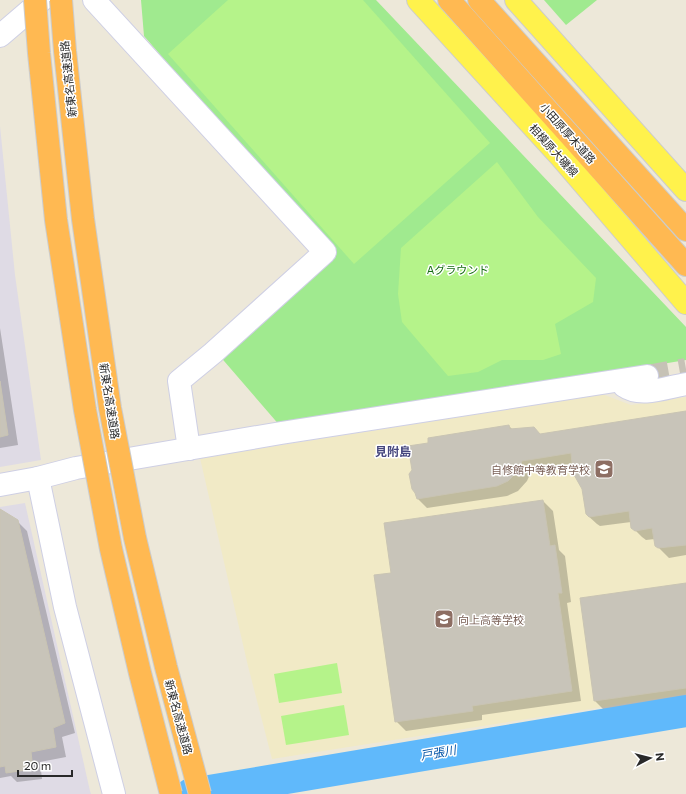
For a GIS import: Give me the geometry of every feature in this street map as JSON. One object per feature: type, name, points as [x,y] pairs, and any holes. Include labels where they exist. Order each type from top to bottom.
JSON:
[{"type":"highway","points":[[35,0],[38,53],[56,220],[85,410],[113,557],[140,673],[171,794]]},
{"type":"highway","name":"新東名高速道路","points":[[61,0],[64,51],[82,220],[110,408],[137,545],[166,667],[200,794]]},
{"type":"highway","name":"小田原厚木道路","points":[[449,0],[686,265]]},
{"type":"highway","name":"小田原厚木道路","points":[[479,0],[686,230]]},
{"type":"main road","name":"相模原大磯線","points":[[418,0],[561,157],[686,303]]},
{"type":"main road","points":[[516,0],[686,190]]},
{"type":"street","points":[[0,36],[42,0]]},
{"type":"street","points":[[94,0],[325,252],[213,353],[179,381],[189,450]]},
{"type":"street","points":[[0,485],[38,478],[76,468],[189,450],[281,433],[647,376]]},
{"type":"street","points":[[617,381],[631,391],[642,392],[686,384]]},
{"type":"street","points":[[38,478],[65,607],[114,794]]},
{"type":"shaded area","points":[[0,126],[15,275],[41,460],[0,467]]},
{"type":"shaded area","points":[[602,394],[631,405],[686,397],[686,694],[272,759],[248,666],[200,458]]},
{"type":"shaded area","points":[[25,503],[91,794],[0,794],[0,507]]},
{"type":"green space","name":"Aグラウンド","points":[[141,0],[376,0],[686,327],[686,360],[281,427],[218,354],[333,253],[144,36]]},
{"type":"green space","points":[[228,0],[363,0],[490,143],[354,264],[168,54]]},
{"type":"green space","points":[[544,0],[597,0],[566,25]]},
{"type":"green space","points":[[497,162],[538,217],[596,278],[593,302],[555,324],[561,354],[543,360],[502,360],[478,372],[448,376],[402,322],[398,294],[401,248]]},
{"type":"green space","points":[[337,663],[342,693],[279,703],[274,674]]},
{"type":"green space","points":[[344,705],[349,735],[286,745],[281,716]]},
{"type":"building","points":[[0,381],[8,435],[0,437]]},
{"type":"building","points":[[686,411],[686,545],[658,548],[655,546],[652,528],[635,531],[631,528],[629,511],[589,517],[586,514],[582,489],[573,473],[571,453],[522,461],[518,471],[508,481],[497,486],[417,499],[412,489],[409,474],[412,470],[408,446],[428,443],[428,438],[509,425],[510,429],[534,427],[540,434]]},
{"type":"building","points":[[543,500],[550,546],[555,545],[562,593],[558,593],[572,691],[472,706],[473,711],[395,722],[374,575],[391,573],[384,523]]},
{"type":"building","points":[[0,509],[18,520],[65,723],[53,728],[56,747],[31,752],[33,769],[6,773],[5,766],[0,767]]},
{"type":"building","points":[[686,583],[686,688],[594,701],[580,598]]},
{"type":"waterway","name":"戸張川","points":[[191,794],[686,711]]},
{"type":"tunnel","points":[[647,376],[686,369]]},
{"type":"place","name":"自修館中等教育学校","points":[[604,469]]},
{"type":"place","name":"向上高等学校","points":[[444,619]]},
{"type":"district","name":"見附島","points":[[393,451]]}]
